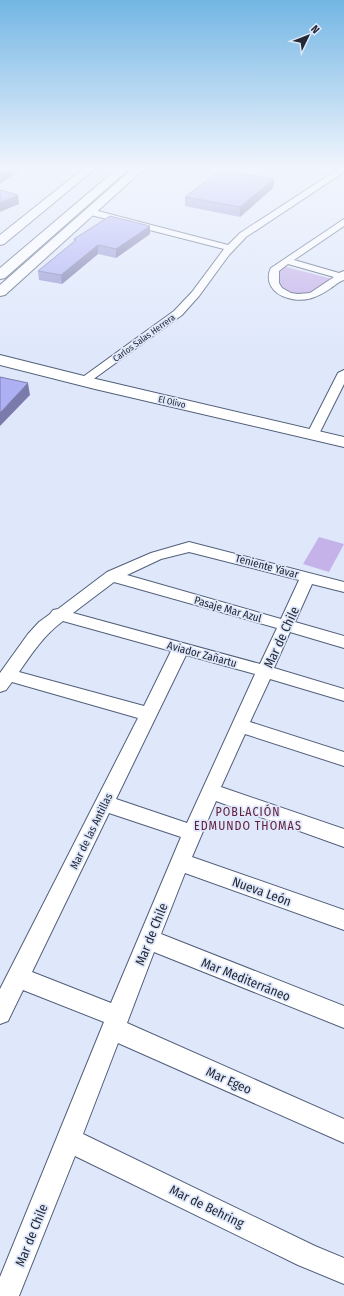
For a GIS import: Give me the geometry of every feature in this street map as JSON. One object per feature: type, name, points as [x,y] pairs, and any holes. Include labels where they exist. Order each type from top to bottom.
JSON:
[{"type":"main road","points":[[0,241],[16,228]]},
{"type":"main road","points":[[0,275],[54,228]]},
{"type":"main road","points":[[0,291],[72,228]]},
{"type":"main road","name":"El Olivo","points":[[0,360],[344,442]]},
{"type":"street","points":[[154,228],[229,248]]},
{"type":"street","name":"Carlos Salas Herrera","points":[[84,381],[178,313],[190,300],[229,248],[251,228]]},
{"type":"street","points":[[334,228],[274,270],[275,284],[280,292],[290,296],[302,298],[315,295],[343,276]]},
{"type":"street","points":[[286,261],[343,276]]},
{"type":"street","points":[[313,434],[344,373]]},
{"type":"street","name":"Teniente Yávar","points":[[112,576],[156,556],[190,547],[344,587]]},
{"type":"street","points":[[112,576],[58,614],[34,638],[4,681],[148,714]]},
{"type":"street","name":"Pasaje Mar Azul","points":[[112,576],[344,642]]},
{"type":"street","name":"Mar de Chile","points":[[5,1296],[70,1140],[192,833],[308,577]]},
{"type":"street","name":"Aviador Zañartu","points":[[58,614],[265,671],[344,696]]},
{"type":"street","name":"Mar de las Antillas","points":[[0,1013],[181,648]]},
{"type":"street","points":[[240,726],[344,759]]},
{"type":"street","points":[[211,791],[344,838]]},
{"type":"street","points":[[104,803],[192,833]]},
{"type":"street","name":"Nueva León","points":[[180,862],[344,920]]},
{"type":"street","name":"Mar Mediterráneo","points":[[149,940],[344,1018]]},
{"type":"street","name":"Mar Egeo","points":[[18,977],[344,1131]]},
{"type":"street","name":"Mar de Behring","points":[[70,1140],[307,1256],[344,1270]]},
{"type":"shaded area","points":[[283,266],[332,279],[310,295],[299,295],[283,291],[277,284],[275,272]]},
{"type":"shaded area","points":[[319,537],[344,544],[329,572],[303,564]]},
{"type":"building","points":[[90,228],[146,228],[116,249],[98,245],[61,275],[38,271],[76,240],[74,239]]},
{"type":"building","points":[[0,377],[28,383],[0,413]]},
{"type":"district","name":"POBLACIÓN EDMUNDO THOMAS","points":[[248,819]]}]
